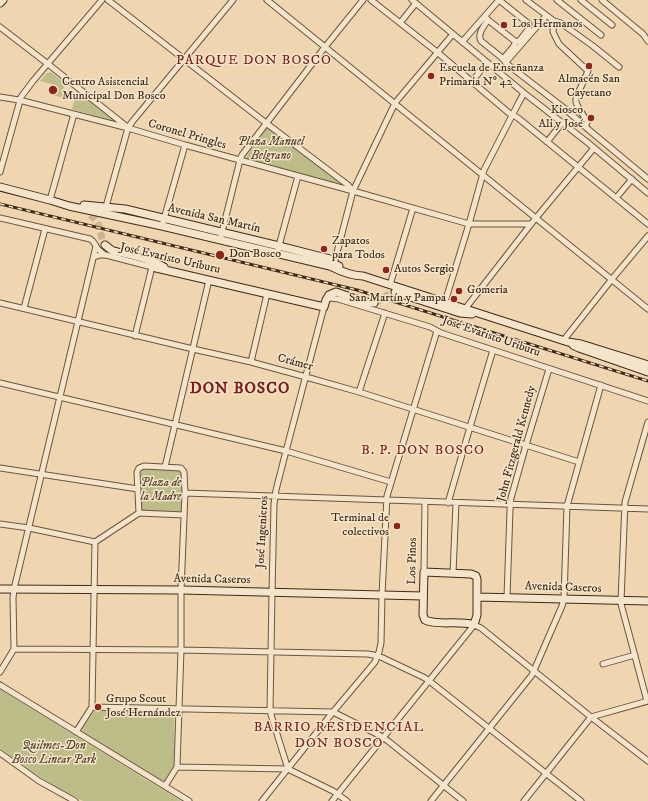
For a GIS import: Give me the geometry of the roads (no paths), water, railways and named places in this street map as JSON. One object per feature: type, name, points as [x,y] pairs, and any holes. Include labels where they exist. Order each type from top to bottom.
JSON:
[{"type":"street","points":[[0,3],[3,0]]},
{"type":"street","points":[[0,172],[23,94],[102,0]]},
{"type":"street","points":[[108,0],[348,185],[353,191]]},
{"type":"street","points":[[105,210],[128,128],[233,0]]},
{"type":"street","points":[[267,0],[648,309]]},
{"type":"street","points":[[221,236],[242,155],[363,0]]},
{"type":"street","points":[[371,0],[648,224]]},
{"type":"street","points":[[462,42],[486,18],[499,0],[530,26],[520,40],[516,42],[504,61]]},
{"type":"street","points":[[526,0],[546,16],[561,23],[593,46],[619,67]]},
{"type":"street","points":[[557,0],[601,35]]},
{"type":"street","points":[[581,0],[612,25]]},
{"type":"street","points":[[602,0],[643,34],[648,41]]},
{"type":"street","points":[[400,23],[414,2],[648,193]]},
{"type":"street","points":[[504,61],[546,16]]},
{"type":"street","points":[[486,18],[516,42]]},
{"type":"street","points":[[486,18],[479,35],[479,39],[648,179]]},
{"type":"street","points":[[554,21],[553,32],[560,44],[588,71],[576,98],[577,105],[587,121],[584,126]]},
{"type":"street","points":[[0,28],[128,128]]},
{"type":"street","points":[[334,264],[353,191],[395,103],[453,34]]},
{"type":"street","points":[[472,82],[487,62]]},
{"type":"street","points":[[445,302],[484,170],[524,93]]},
{"type":"street","name":"Coronel Pringles","points":[[0,98],[20,100],[128,128],[469,224],[531,224]]},
{"type":"street","points":[[52,200],[74,114]]},
{"type":"street","points":[[547,142],[562,123]]},
{"type":"street","points":[[587,142],[589,130]]},
{"type":"street","points":[[163,222],[185,145]]},
{"type":"street","points":[[465,309],[531,224],[594,148]]},
{"type":"street","points":[[278,249],[298,176]]},
{"type":"street","points":[[616,198],[632,179]]},
{"type":"street","points":[[3,188],[34,200],[90,215]]},
{"type":"street","name":"Avenida San Martín","points":[[3,188],[52,200],[105,210],[125,209],[163,222],[278,249],[327,258],[334,264],[357,272],[363,276],[566,341],[581,344],[648,365]]},
{"type":"street","points":[[390,285],[413,208]]},
{"type":"street","name":"José Evaristo Uriburu","points":[[0,218],[93,240],[100,251],[106,255]]},
{"type":"street","points":[[24,308],[45,229]]},
{"type":"street","points":[[566,341],[612,279],[648,236]]},
{"type":"street","points":[[105,245],[110,250],[144,258],[171,271]]},
{"type":"street","points":[[0,672],[14,649],[14,589],[96,246]]},
{"type":"street","name":"Avenida San Martín","points":[[278,249],[296,258],[330,266],[357,276],[363,276]]},
{"type":"street","name":"José Evaristo Uriburu","points":[[94,257],[106,255],[324,307]]},
{"type":"street","points":[[296,258],[297,255],[323,261],[327,258]]},
{"type":"street","points":[[135,336],[152,267]]},
{"type":"street","points":[[165,467],[209,280]]},
{"type":"street","points":[[326,300],[329,294],[336,292],[365,302],[374,303]]},
{"type":"street","points":[[395,292],[460,313],[480,314]]},
{"type":"street","points":[[251,362],[267,294]]},
{"type":"street","name":"José Evaristo Uriburu","points":[[326,300],[330,298],[338,299],[430,327],[437,331],[648,401]]},
{"type":"street","name":"José Ingenieros","points":[[288,769],[270,711],[275,496],[326,300]]},
{"type":"street","name":"Crámer","points":[[0,303],[306,376],[579,462]]},
{"type":"street","points":[[359,392],[385,313]]},
{"type":"street","points":[[262,801],[375,662],[378,656],[381,643],[386,501],[437,331]]},
{"type":"street","name":"Avenida San Martín","points":[[566,341],[579,348],[648,372]]},
{"type":"street","points":[[448,502],[493,350]]},
{"type":"street","name":"John Fitzgerald Kennedy","points":[[507,597],[510,504],[549,369]]},
{"type":"street","points":[[0,383],[286,451],[391,482]]},
{"type":"street","points":[[431,801],[534,671],[562,606],[564,599],[567,506],[601,386]]},
{"type":"street","points":[[524,801],[590,717],[647,701],[621,600],[624,509],[626,497],[648,422]]},
{"type":"street","points":[[0,468],[138,489]]},
{"type":"street","points":[[138,513],[137,472],[139,468],[181,468],[184,472],[185,493],[177,767],[165,786]]},
{"type":"street","points":[[185,493],[648,509]]},
{"type":"street","name":"Los Pinos","points":[[425,502],[423,596],[423,615],[425,620],[432,622],[465,622],[474,624]]},
{"type":"street","points":[[453,573],[456,503]]},
{"type":"street","points":[[0,524],[29,528],[95,542],[138,513],[184,515]]},
{"type":"street","points":[[76,732],[92,707],[95,542]]},
{"type":"street","points":[[332,801],[474,624],[477,615],[476,576],[471,574],[424,572]]},
{"type":"street","name":"Avenida Caseros","points":[[0,589],[181,590],[423,596]]},
{"type":"street","name":"Avenida Caseros","points":[[477,597],[648,601]]},
{"type":"street","points":[[474,624],[481,628],[590,717],[648,761]]},
{"type":"street","points":[[14,649],[181,650],[368,654],[378,656],[428,681],[581,801]]},
{"type":"street","points":[[603,664],[635,655]]},
{"type":"street","points":[[0,685],[189,801]]},
{"type":"street","points":[[92,707],[333,712],[383,738],[463,801]]},
{"type":"street","points":[[0,753],[39,781],[75,801]]},
{"type":"street","points":[[177,767],[288,769],[338,794],[347,801]]},
{"type":"tunnel","points":[[90,215],[99,225],[105,245]]},
{"type":"tunnel","points":[[374,303],[395,292]]},
{"type":"railway","points":[[0,204],[357,290],[648,381]]},
{"type":"place","name":"Los Hermanos","points":[[504,25]]},
{"type":"place","name":"Almacén San Cayetano","points":[[589,66]]},
{"type":"place","name":"Escuela de Enseñanza Primaria Nº 42","points":[[431,76]]},
{"type":"place","name":"Centro Asistencial Municipal Don Bosco","points":[[53,90]]},
{"type":"place","name":"Kiosco Ali y José","points":[[591,118]]},
{"type":"place","name":"Zapatos para Todos","points":[[324,249]]},
{"type":"place","name":"Don Bosco","points":[[220,255]]},
{"type":"place","name":"Autos Sergio","points":[[386,270]]},
{"type":"place","name":"Gomeria","points":[[459,291]]},
{"type":"place","name":"San Martín y Pampa","points":[[454,299]]},
{"type":"place","name":"Terminal de colectivos","points":[[397,526]]},
{"type":"place","name":"Grupo Scout José Hernández","points":[[98,707]]},
{"type":"district","name":"PARQUE DON BOSCO","points":[[254,61]]},
{"type":"district","name":"DON BOSCO","points":[[240,390]]},
{"type":"district","name":"B. P. DON BOSCO","points":[[423,451]]},
{"type":"district","name":"BARRIO RESIDENCIAL DON BOSCO","points":[[339,736]]},
{"type":"park label","name":"Plaza Manuel Belgrano","points":[[271,150]]},
{"type":"park label","name":"Plaza de la Madre","points":[[161,491]]},
{"type":"park label","name":"Quilmes-Don Bosco Linear Park","points":[[54,754]]}]
